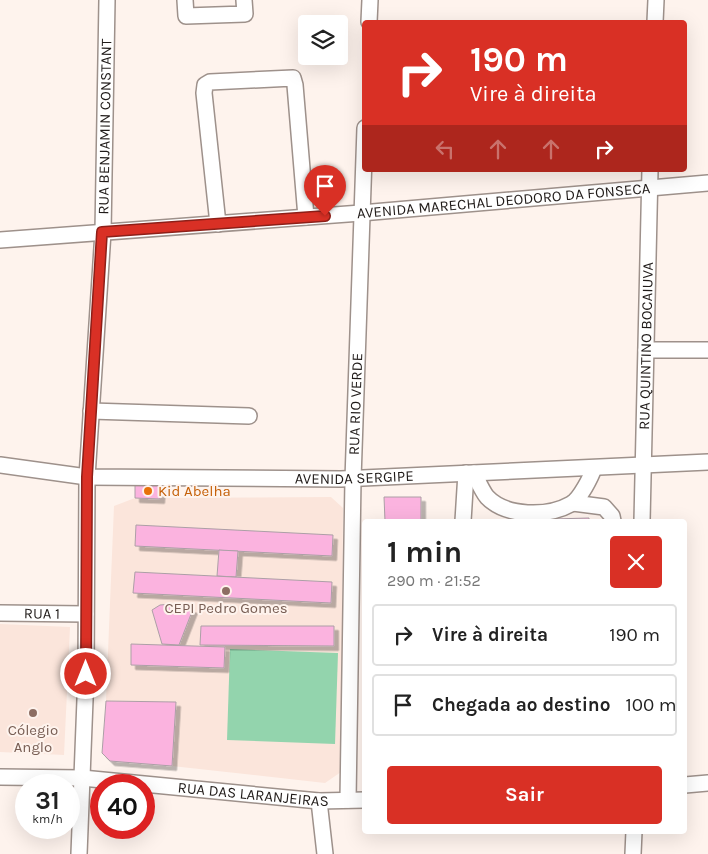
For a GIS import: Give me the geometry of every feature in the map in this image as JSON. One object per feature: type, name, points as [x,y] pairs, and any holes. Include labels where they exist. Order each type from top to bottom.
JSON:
[{"type":"street","name":"RUA BENJAMIN CONSTANT","points":[[79,854],[86,674],[87,477],[98,411],[107,0]]},
{"type":"street","points":[[184,0],[186,16],[245,14],[244,0]]},
{"type":"street","points":[[369,20],[370,0]]},
{"type":"street","points":[[655,20],[656,0]]},
{"type":"street","points":[[218,224],[204,93],[205,85],[210,82],[293,78],[296,85],[306,217]]},
{"type":"street","name":"RUA RIO VERDE","points":[[348,800],[353,479],[363,172]]},
{"type":"street","name":"RUA QUINTINO BOCAIUVA","points":[[642,519],[650,172]]},
{"type":"street","name":"AVENIDA MARECHAL DEODORO DA FONSECA","points":[[0,240],[362,213],[708,184]]},
{"type":"street","points":[[646,350],[708,350]]},
{"type":"street","points":[[98,411],[249,416]]},
{"type":"street","name":"AVENIDA SERGIPE","points":[[0,464],[87,477],[353,479],[708,462]]},
{"type":"street","points":[[573,503],[590,478],[594,468]]},
{"type":"street","points":[[470,473],[487,497],[505,510],[540,514],[573,503],[604,507],[613,519]]},
{"type":"street","points":[[463,519],[470,473]]},
{"type":"street","name":"RUA 1","points":[[0,613],[86,614]]},
{"type":"street","name":"RUA DAS LARANJEIRAS","points":[[0,776],[82,778],[319,801],[362,800]]},
{"type":"street","points":[[687,785],[708,783]]},
{"type":"street","points":[[319,801],[325,854]]},
{"type":"street","points":[[633,854],[634,834]]},
{"type":"shaded area","name":"CEPI Pedro Gomes","points":[[331,497],[343,508],[341,772],[325,783],[172,766],[175,702],[106,701],[114,506],[135,498]]},
{"type":"shaded area","name":"Cólegio Anglo","points":[[0,624],[70,627],[64,755],[0,752]]},
{"type":"green space","points":[[230,649],[338,653],[335,744],[227,740]]},
{"type":"building","name":"Kid Abelha","points":[[135,483],[161,483],[160,499],[135,498]]},
{"type":"building","points":[[384,497],[421,497],[421,519],[385,519]]},
{"type":"building","points":[[589,518],[589,519],[553,519]]},
{"type":"building","points":[[136,525],[333,535],[332,556],[135,546]]},
{"type":"building","points":[[219,550],[238,551],[236,577],[217,576]]},
{"type":"building","points":[[135,572],[332,582],[331,603],[133,593]]},
{"type":"building","points":[[172,604],[193,609],[179,645],[162,644],[152,610],[160,605]]},
{"type":"building","points":[[201,626],[334,626],[334,646],[200,645]]},
{"type":"building","points":[[131,644],[225,647],[224,668],[131,665]]},
{"type":"building","points":[[106,701],[176,702],[172,766],[110,761],[102,753]]},
{"type":"place","name":"Kid Abelha","points":[[148,491]]},
{"type":"place","name":"CEPI Pedro Gomes","points":[[226,591]]},
{"type":"place","name":"Cólegio Anglo","points":[[33,713]]},
{"type":"route","points":[[86,674],[87,477],[102,232],[325,216]]}]
